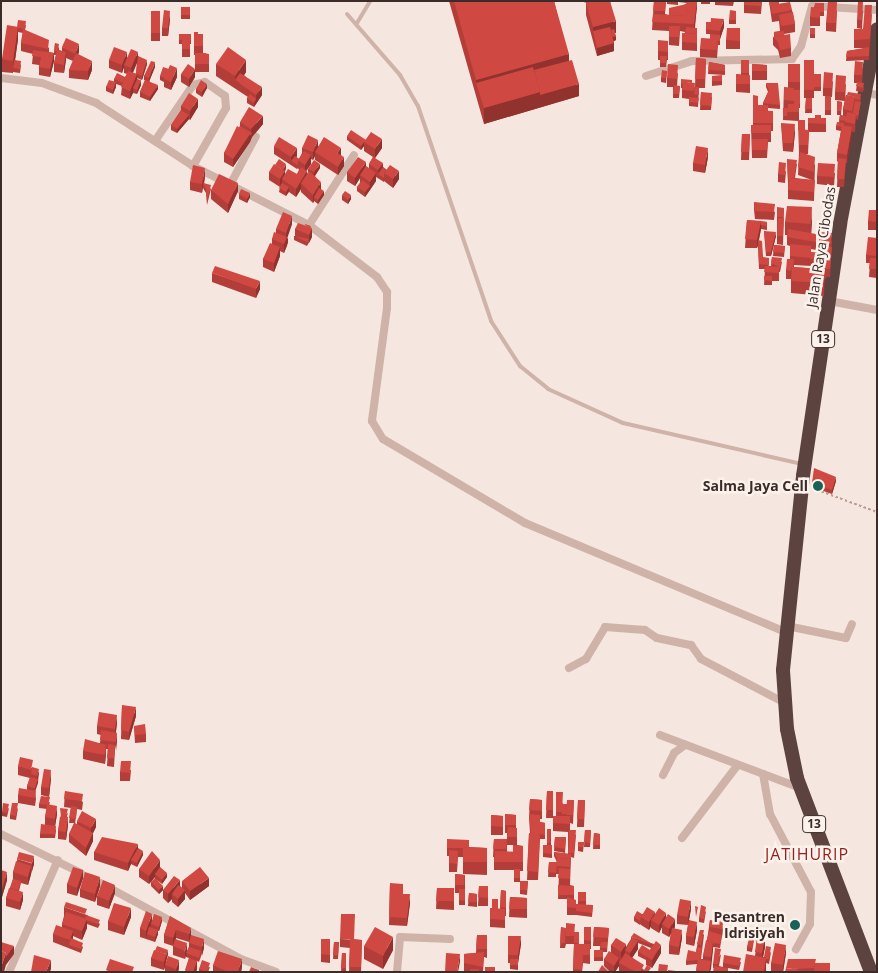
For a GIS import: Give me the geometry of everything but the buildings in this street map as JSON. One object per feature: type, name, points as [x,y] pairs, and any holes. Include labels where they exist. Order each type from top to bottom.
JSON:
[{"type":"highway","name":"Jalan Raya Cibodas","points":[[785,703],[784,650],[802,485],[829,301],[871,94],[877,29]]},
{"type":"highway","name":"13","points":[[785,703],[801,789],[871,972]]},
{"type":"street","points":[[646,76],[692,61],[792,59],[801,46],[812,6],[877,10]]},
{"type":"street","points":[[1,78],[66,90],[96,103],[193,166],[309,225],[377,277],[387,292],[372,422],[383,439],[525,523],[786,629],[846,638],[852,624]]},
{"type":"street","points":[[155,141],[193,85],[205,82],[225,96],[226,108],[193,166]]},
{"type":"street","points":[[230,184],[256,136]]},
{"type":"street","points":[[309,225],[354,155]]},
{"type":"street","points":[[829,301],[877,310]]},
{"type":"street","points":[[569,668],[586,659],[604,627],[645,630],[657,638],[691,645],[701,659],[785,703]]},
{"type":"street","points":[[660,735],[736,767],[763,774],[801,789]]},
{"type":"street","points":[[663,775],[674,753],[685,745]]},
{"type":"street","points":[[682,838],[736,767]]},
{"type":"street","points":[[763,774],[770,814],[811,892],[810,924],[796,949]]},
{"type":"street","points":[[1,834],[58,860],[241,960],[276,972]]},
{"type":"street","points":[[9,972],[58,860]]},
{"type":"street","points":[[397,972],[400,937],[450,939]]},
{"type":"lane","points":[[357,23],[370,1]]},
{"type":"lane","points":[[347,14],[357,23],[400,75],[418,106],[491,322],[520,366],[548,389],[623,423],[805,465]]},
{"type":"path","points":[[802,485],[877,512]]},
{"type":"place","name":"Salma Jaya Cell","points":[[818,486]]},
{"type":"place","name":"Pesantren Idrisiyah","points":[[795,925]]},
{"type":"district","name":"JATIHURIP","points":[[807,854]]}]
